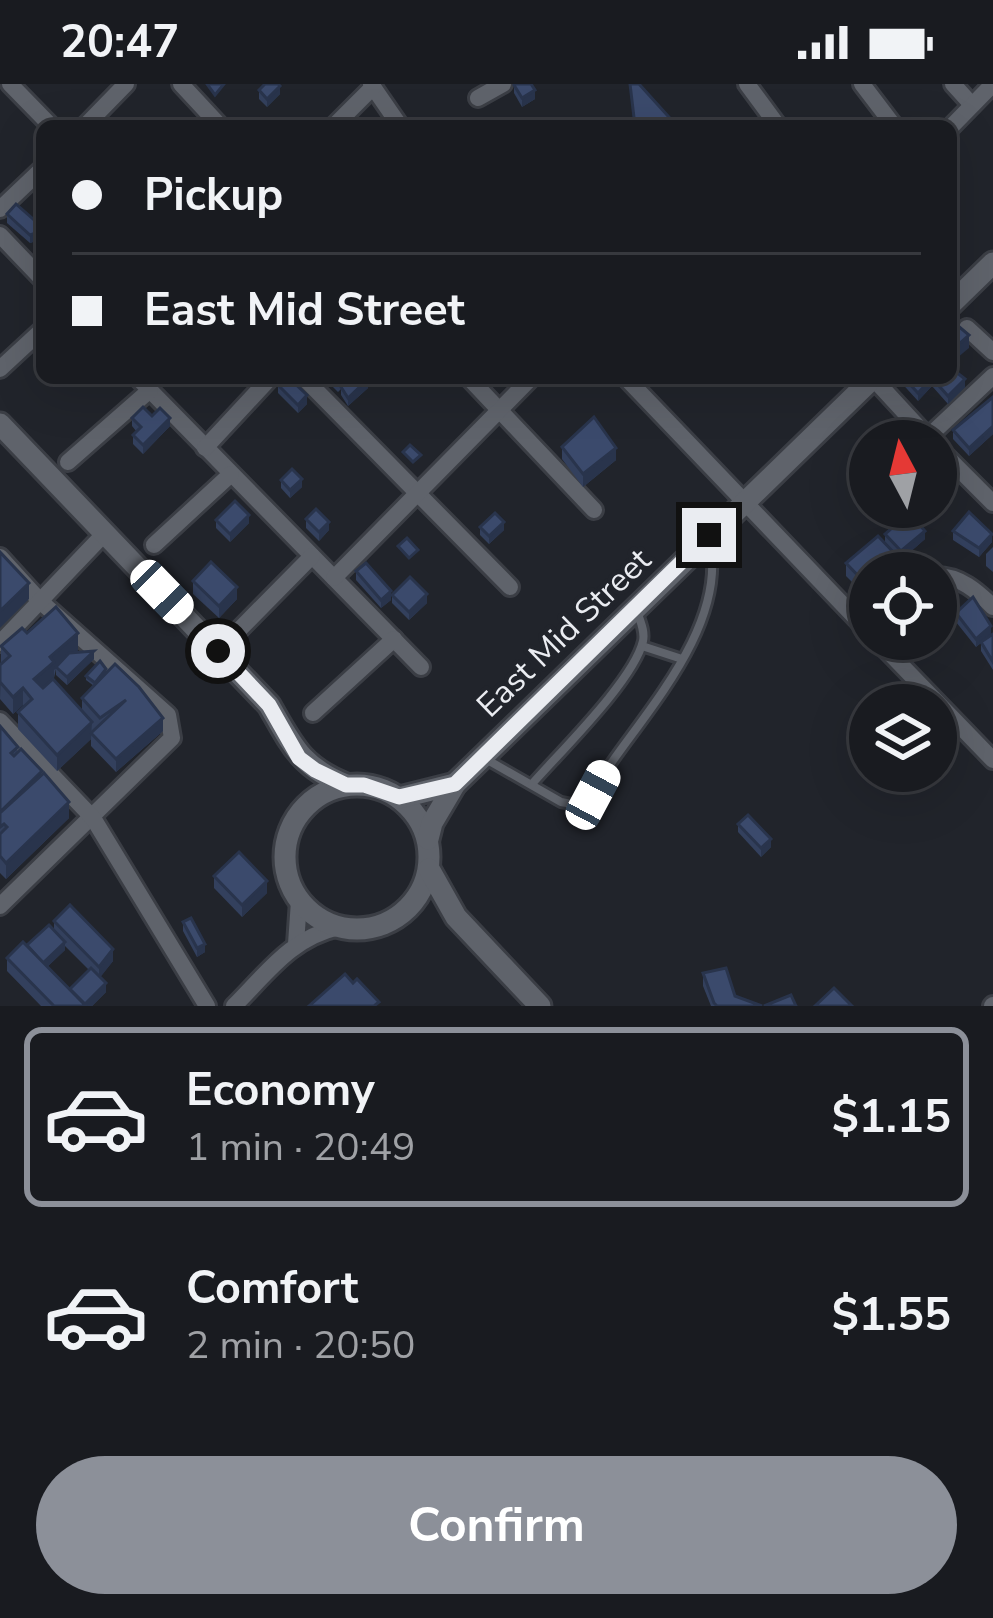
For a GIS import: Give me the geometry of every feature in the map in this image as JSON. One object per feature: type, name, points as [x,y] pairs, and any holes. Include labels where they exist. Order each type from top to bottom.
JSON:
[{"type":"street","points":[[10,84],[45,120]]},
{"type":"street","points":[[92,120],[126,84]]},
{"type":"street","points":[[181,84],[214,120]]},
{"type":"street","points":[[478,98],[503,84]]},
{"type":"street","points":[[747,84],[774,120]]},
{"type":"street","points":[[862,84],[889,120]]},
{"type":"street","points":[[953,84],[972,105]]},
{"type":"street","points":[[957,121],[993,84]]},
{"type":"street","points":[[340,120],[372,86],[396,120]]},
{"type":"street","points":[[0,209],[36,175]]},
{"type":"street","points":[[0,235],[36,273]]},
{"type":"street","points":[[957,298],[993,263]]},
{"type":"street","points":[[967,328],[993,352]]},
{"type":"street","points":[[0,369],[36,336]]},
{"type":"street","points":[[952,420],[993,376]]},
{"type":"street","points":[[68,462],[144,384],[421,667]]},
{"type":"street","points":[[206,448],[264,384]]},
{"type":"street","points":[[310,384],[511,587]]},
{"type":"street","points":[[475,384],[593,510]]},
{"type":"street","points":[[334,578],[525,384]]},
{"type":"street","points":[[632,384],[849,611]]},
{"type":"street","name":"East Mid Street","points":[[428,839],[455,784],[867,384]]},
{"type":"street","points":[[878,384],[911,420]]},
{"type":"street","points":[[0,424],[269,705],[299,758],[346,785]]},
{"type":"street","points":[[957,468],[993,503]]},
{"type":"street","points":[[154,545],[231,474]]},
{"type":"street","points":[[0,643],[105,533]]},
{"type":"street","points":[[237,632],[312,556]]},
{"type":"street","points":[[0,557],[40,601],[168,715],[172,738],[3,897]]},
{"type":"street","points":[[957,580],[993,607]]},
{"type":"street","points":[[313,713],[394,639]]},
{"type":"street","points":[[896,660],[993,760]]},
{"type":"street","points":[[0,722],[92,818],[207,1006]]},
{"type":"street","points":[[299,758],[303,808]]},
{"type":"street","points":[[399,797],[455,784]]},
{"type":"street","points":[[234,1006],[309,935],[339,927],[378,926],[409,907],[422,889],[429,869],[422,823],[399,797],[364,785],[330,789],[303,808],[285,844],[289,884],[299,902],[339,927]]},
{"type":"street","points":[[429,869],[456,917],[540,1006]]},
{"type":"street","points":[[296,944],[299,902]]},
{"type":"street","points":[[409,907],[456,917]]},
{"type":"lane","points":[[482,757],[561,802],[577,806],[593,795],[608,766],[669,688],[682,659],[702,614],[715,567],[709,535]]},
{"type":"lane","points":[[532,784],[622,680],[642,646],[644,634],[636,607]]},
{"type":"lane","points":[[642,646],[682,659]]},
{"type":"building","points":[[207,84],[224,84],[215,95]]},
{"type":"building","points":[[265,84],[280,86],[267,99],[259,90]]},
{"type":"building","points":[[515,84],[531,84],[535,90],[522,98]]},
{"type":"building","points":[[630,84],[639,84],[672,120],[634,120]]},
{"type":"building","points":[[16,204],[36,222],[36,233],[30,235],[7,214]]},
{"type":"building","points":[[957,325],[969,335],[957,346]]},
{"type":"building","points":[[957,373],[965,379],[948,396],[937,384],[957,384]]},
{"type":"building","points":[[295,384],[307,395],[298,405],[278,385]]},
{"type":"building","points":[[344,384],[363,384],[348,398],[341,387]]},
{"type":"building","points":[[993,397],[993,426],[969,448],[957,434],[957,427]]},
{"type":"building","points":[[143,407],[152,416],[160,408],[170,418],[143,445],[133,435],[141,427],[132,418]]},
{"type":"building","points":[[594,417],[616,448],[583,474],[562,447]]},
{"type":"building","points":[[410,445],[421,455],[413,462],[403,452]]},
{"type":"building","points":[[292,469],[302,479],[290,490],[281,480]]},
{"type":"building","points":[[235,501],[249,515],[230,534],[216,520]]},
{"type":"building","points":[[316,509],[329,522],[319,532],[306,519]]},
{"type":"building","points":[[969,512],[992,534],[979,548],[953,531]]},
{"type":"building","points":[[495,513],[504,522],[489,536],[480,527]]},
{"type":"building","points":[[892,528],[925,531],[901,551],[885,534]]},
{"type":"building","points":[[878,536],[893,552],[859,552]]},
{"type":"building","points":[[407,538],[418,550],[409,558],[398,546]]},
{"type":"building","points":[[0,552],[29,583],[0,611]]},
{"type":"building","points":[[211,562],[237,587],[219,606],[193,581]]},
{"type":"building","points":[[366,563],[391,591],[381,600],[356,571]]},
{"type":"building","points":[[410,577],[427,594],[409,612],[392,595]]},
{"type":"building","points":[[973,597],[991,626],[976,639],[957,612]]},
{"type":"building","points":[[56,607],[78,633],[50,657],[54,662],[34,679],[43,688],[53,679],[92,722],[57,755],[18,712],[32,699],[23,688],[13,697],[0,682],[0,665],[10,656],[1,646],[22,628],[27,633]]},
{"type":"building","points":[[993,634],[993,662],[981,642]]},
{"type":"building","points":[[94,651],[67,677],[56,667],[69,653]]},
{"type":"building","points":[[100,661],[106,669],[95,683],[86,676]]},
{"type":"building","points":[[115,664],[163,718],[116,759],[91,733],[126,700],[100,718],[82,698]]},
{"type":"building","points":[[0,726],[18,747],[11,753],[14,756],[21,749],[42,771],[0,812]]},
{"type":"building","points":[[44,773],[69,802],[6,863],[0,856],[0,834],[7,827],[0,827],[0,813]]},
{"type":"building","points":[[748,815],[771,839],[761,848],[738,824]]},
{"type":"building","points":[[239,852],[267,881],[242,905],[214,876]]},
{"type":"building","points":[[70,905],[113,949],[99,967],[54,921]]},
{"type":"building","points":[[191,918],[205,944],[197,948],[183,922]]},
{"type":"building","points":[[49,925],[65,942],[43,963],[27,945]]},
{"type":"building","points":[[23,942],[86,1006],[54,1006],[7,958]]},
{"type":"building","points":[[91,968],[106,983],[85,1004],[70,989]]},
{"type":"building","points":[[726,968],[735,996],[762,1006],[714,1003],[703,973]]},
{"type":"building","points":[[345,974],[353,983],[357,979],[379,1002],[374,1006],[309,1006]]},
{"type":"building","points":[[834,988],[852,1006],[815,1006]]},
{"type":"building","points":[[791,995],[796,1006],[764,1006]]},
{"type":"route","points":[[218,651],[269,705],[299,758],[315,770],[346,785],[382,789],[399,797],[433,792],[455,784],[709,535]]}]
